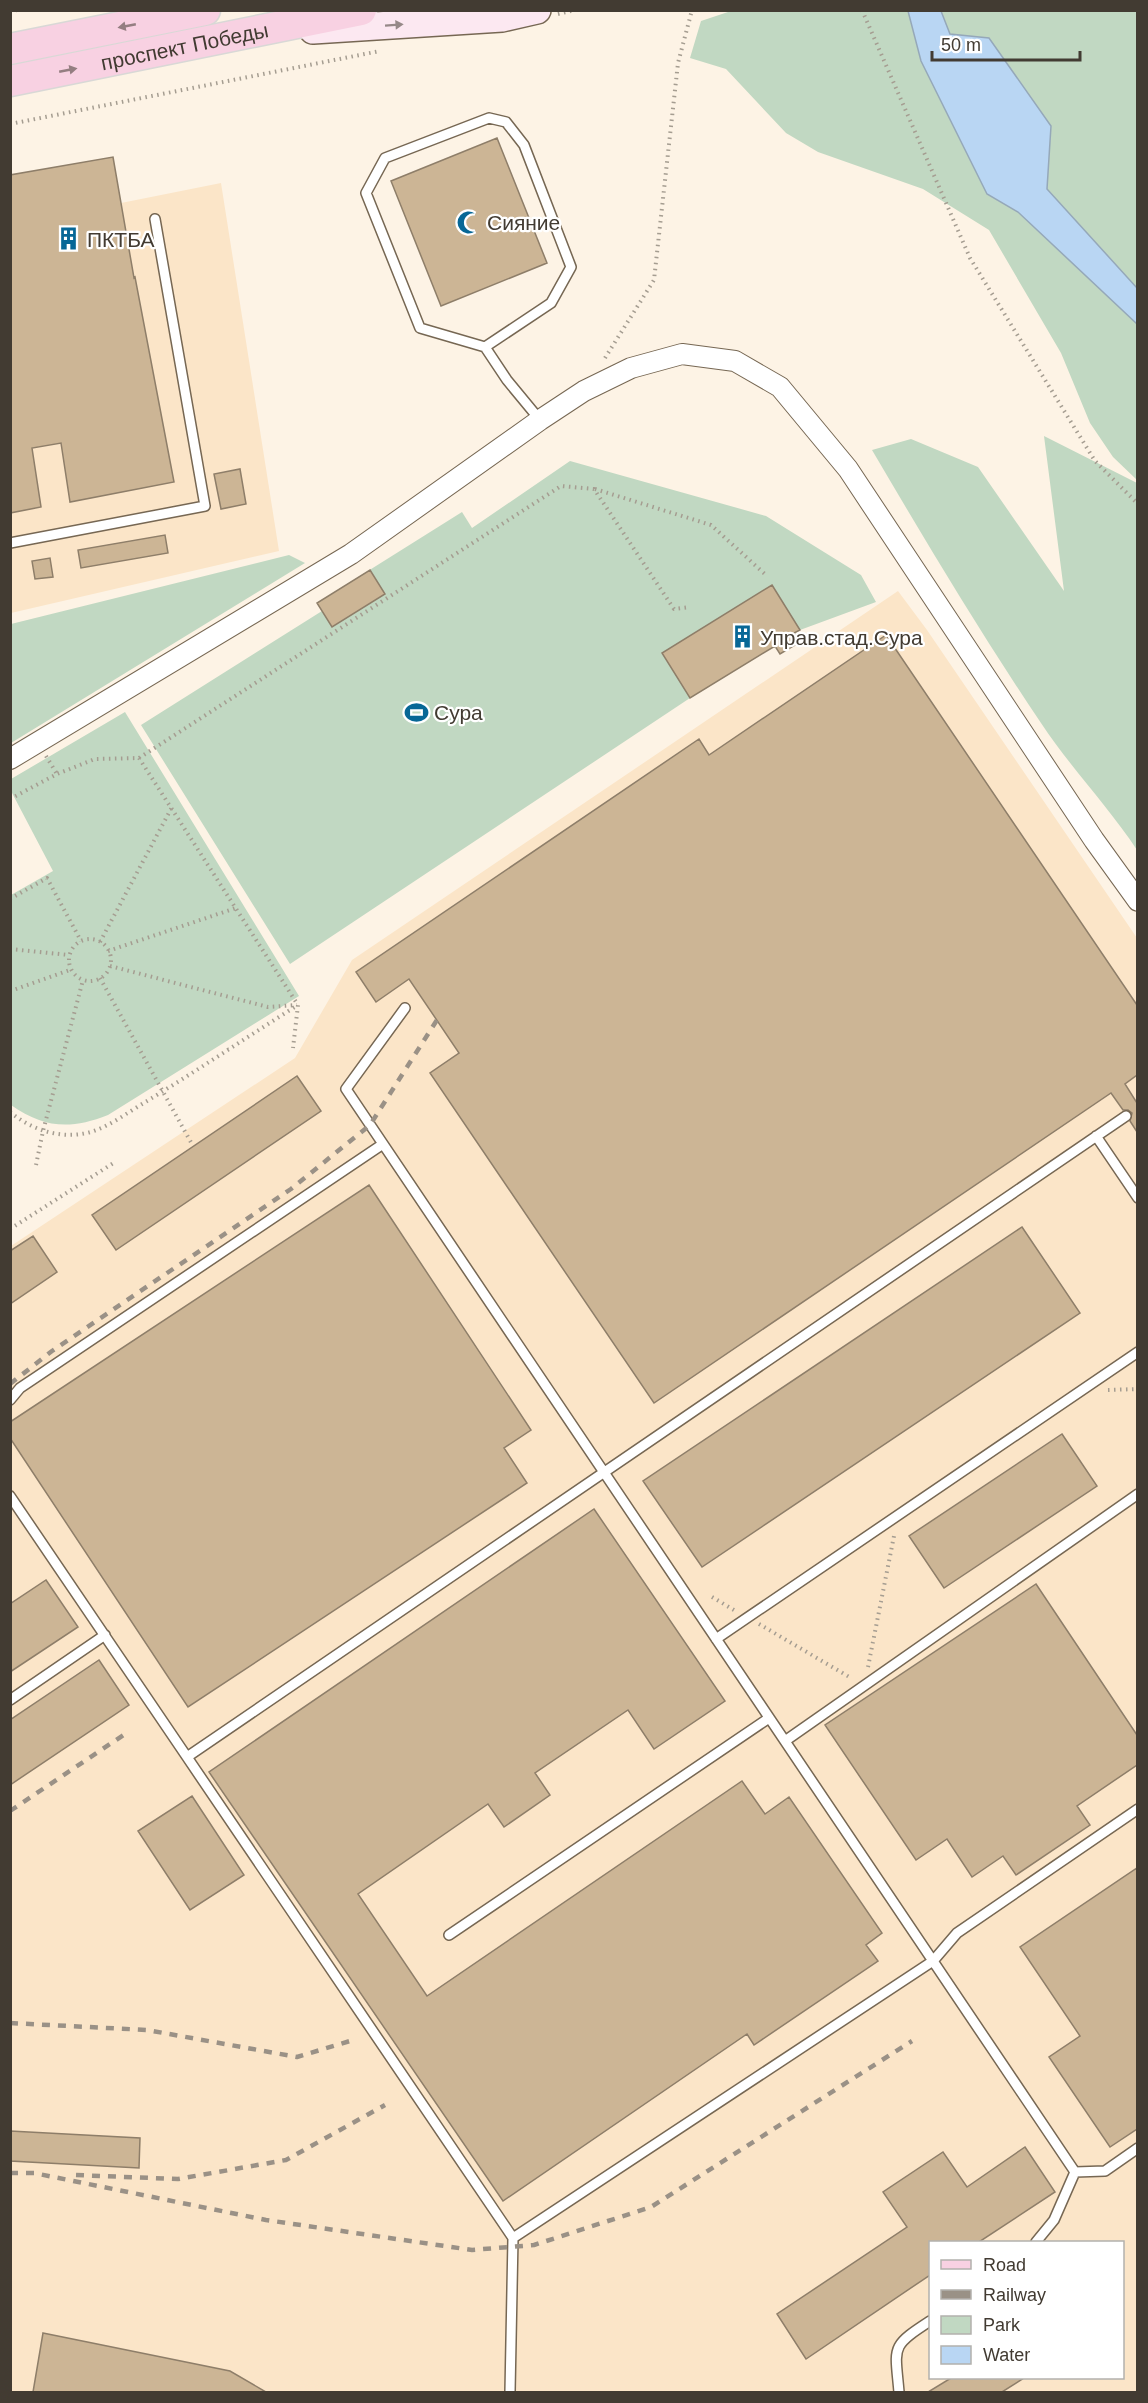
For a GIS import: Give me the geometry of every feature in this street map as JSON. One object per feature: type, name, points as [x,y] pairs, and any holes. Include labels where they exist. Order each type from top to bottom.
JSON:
[{"type":"main road","name":"проспект Победы","points":[[10,49],[205,10]]},
{"type":"main road","name":"проспект Победы","points":[[10,81],[252,34],[361,10]]},
{"type":"street","points":[[252,34],[502,18],[537,10]]},
{"type":"street","points":[[10,759],[351,554],[540,420],[585,391],[631,368],[682,354],[735,361],[780,387],[848,468],[1094,840],[1137,901]]},
{"type":"lane","points":[[485,347],[551,303],[572,267],[524,145],[506,122],[489,118],[385,158],[366,193],[420,328],[485,347],[507,380],[540,420]]},
{"type":"lane","points":[[10,543],[205,506],[155,219]]},
{"type":"lane","points":[[405,1008],[346,1089],[1075,2172]]},
{"type":"lane","points":[[188,1757],[1126,1116]]},
{"type":"lane","points":[[1096,1136],[1137,1198]]},
{"type":"lane","points":[[10,1400],[20,1388],[383,1144]]},
{"type":"lane","points":[[716,1639],[1137,1352]]},
{"type":"lane","points":[[785,1741],[1137,1494]]},
{"type":"lane","points":[[10,1496],[513,2238],[510,2392]]},
{"type":"lane","points":[[10,1700],[105,1635]]},
{"type":"lane","points":[[449,1935],[769,1718]]},
{"type":"lane","points":[[513,2238],[933,1961],[957,1933],[1137,1809]]},
{"type":"lane","points":[[1075,2172],[1105,2171],[1137,2148]]},
{"type":"lane","points":[[1037,2241],[1054,2220],[1075,2172]]},
{"type":"lane","points":[[899,2392],[896,2356],[900,2344],[929,2322]]},
{"type":"path","points":[[10,12],[17,10]]},
{"type":"path","points":[[585,391],[654,280],[678,63],[692,10]]},
{"type":"path","points":[[862,10],[970,258],[1095,461],[1137,504]]},
{"type":"path","points":[[10,124],[196,89]]},
{"type":"path","points":[[10,799],[57,774],[95,759],[139,758],[561,486],[594,489],[711,525],[767,576]]},
{"type":"path","points":[[594,489],[674,609],[690,607]]},
{"type":"path","points":[[139,758],[298,1005],[293,1048]]},
{"type":"path","points":[[100,942],[172,807]]},
{"type":"path","points":[[10,899],[47,878],[81,941]]},
{"type":"path","points":[[108,951],[236,909]]},
{"type":"path","points":[[81,941],[100,942],[108,951],[110,966],[95,981],[82,980],[70,969],[69,955],[81,941]]},
{"type":"path","points":[[10,949],[69,955]]},
{"type":"path","points":[[110,966],[268,1007],[298,1005]]},
{"type":"path","points":[[10,991],[70,969]]},
{"type":"path","points":[[100,978],[193,1146]]},
{"type":"path","points":[[36,1166],[82,980]]},
{"type":"path","points":[[10,1112],[22,1122],[43,1131],[65,1135],[88,1133],[108,1124],[298,1005]]},
{"type":"path","points":[[10,1229],[116,1162]]},
{"type":"path","points":[[712,1597],[864,1686],[898,1515]]},
{"type":"shaded area","name":"ПКТБА","points":[[11,175],[121,203],[221,183],[279,551],[11,613]]},
{"type":"shaded area","points":[[898,591],[1137,938],[1137,2392],[11,2392],[11,1246],[295,1058],[352,960]]},
{"type":"green space","points":[[731,11],[908,11],[921,61],[987,194],[1018,212],[1045,235],[1137,322],[1137,480],[1113,457],[1090,423],[1061,353],[989,230],[923,189],[818,152],[786,133],[726,69],[690,58],[701,21]]},
{"type":"green space","points":[[941,11],[1137,11],[1137,288],[1047,189],[1051,127],[989,38],[950,34]]},
{"type":"green space","points":[[1044,436],[1137,483],[1137,850],[1052,739],[954,588],[872,450],[911,439],[978,467],[1064,591]]},
{"type":"green space","name":"Сура","points":[[570,461],[766,516],[861,575],[876,602],[795,633],[800,642],[780,654],[774,646],[690,698],[290,964],[141,725],[322,611],[317,603],[462,512],[472,528]]},
{"type":"green space","points":[[289,555],[305,563],[11,743],[11,624]]},
{"type":"green space","points":[[125,712],[299,996],[108,1115],[81,1123],[46,1122],[23,1113],[11,1105],[11,895],[53,871],[11,791],[11,779]]},
{"type":"water","points":[[908,11],[941,11],[950,34],[989,38],[1051,126],[1047,189],[1137,288],[1137,324],[1018,212],[987,194],[921,61]]},
{"type":"building","name":"Сияние","points":[[497,138],[547,263],[441,306],[391,181]]},
{"type":"building","points":[[113,157],[174,482],[70,502],[61,443],[32,448],[41,507],[10,513],[10,175]]},
{"type":"building","points":[[240,469],[246,504],[221,509],[214,474]]},
{"type":"building","points":[[165,535],[168,553],[81,568],[78,550]]},
{"type":"building","points":[[50,558],[53,577],[35,579],[32,561]]},
{"type":"building","points":[[370,570],[385,594],[332,627],[317,603]]},
{"type":"building","name":"Управ.стад.Сура","points":[[772,585],[800,630],[794,633],[800,642],[780,654],[775,646],[690,698],[662,653]]},
{"type":"building","points":[[886,635],[1137,1005],[1137,1075],[1125,1084],[1137,1103],[1137,1132],[1130,1121],[1132,1113],[1123,1110],[1111,1093],[654,1403],[430,1073],[459,1053],[409,979],[376,1002],[356,972],[699,739],[709,755]]},
{"type":"building","points":[[297,1076],[321,1111],[116,1250],[92,1215]]},
{"type":"building","points":[[369,1185],[531,1430],[504,1448],[527,1483],[188,1707],[10,1438],[10,1422]]},
{"type":"building","points":[[1022,1227],[1080,1313],[702,1567],[643,1481]]},
{"type":"building","points":[[33,1236],[57,1272],[10,1304],[10,1251]]},
{"type":"building","points":[[1062,1434],[1097,1486],[944,1588],[909,1536]]},
{"type":"building","points":[[594,1509],[725,1701],[654,1749],[628,1710],[535,1773],[550,1795],[504,1827],[488,1804],[358,1894],[427,1996],[742,1781],[765,1814],[789,1797],[882,1933],[866,1945],[878,1961],[754,2045],[747,2034],[503,2201],[209,1772]]},
{"type":"building","points":[[46,1580],[78,1627],[10,1672],[10,1604]]},
{"type":"building","points":[[1036,1584],[1137,1735],[1137,1765],[1077,1806],[1090,1825],[1016,1875],[1003,1856],[972,1877],[947,1839],[916,1860],[825,1725]]},
{"type":"building","points":[[99,1660],[129,1705],[10,1785],[10,1720]]},
{"type":"building","points":[[192,1796],[244,1875],[190,1910],[138,1831]]},
{"type":"building","points":[[1137,1868],[1137,2129],[1110,2147],[1049,2057],[1080,2036],[1020,1947]]},
{"type":"building","points":[[10,2131],[140,2138],[139,2168],[10,2161]]},
{"type":"building","points":[[1025,2147],[1055,2192],[981,2241],[929,2241],[929,2276],[806,2359],[777,2314],[907,2227],[883,2192],[943,2152],[967,2187]]},
{"type":"building","points":[[43,2333],[230,2371],[266,2392],[33,2392]]},
{"type":"building","points":[[949,2379],[1022,2379],[1002,2392],[928,2392]]},
{"type":"railway","points":[[10,1384],[52,1351],[291,1189],[370,1125],[437,1020]]},
{"type":"railway","points":[[10,1811],[128,1732]]},
{"type":"railway","points":[[10,2023],[147,2030],[297,2057],[350,2041]]},
{"type":"railway","points":[[10,2173],[34,2173],[266,2220],[472,2250],[534,2245],[651,2207],[912,2041]]},
{"type":"railway","points":[[76,2175],[178,2179],[286,2160],[385,2105]]},
{"type":"place","name":"Сияние","points":[[469,222]]},
{"type":"place","name":"ПКТБА","points":[[69,239]]},
{"type":"place","name":"Управ.стад.Сура","points":[[742,637]]},
{"type":"place","name":"Сура","points":[[416,712]]}]
